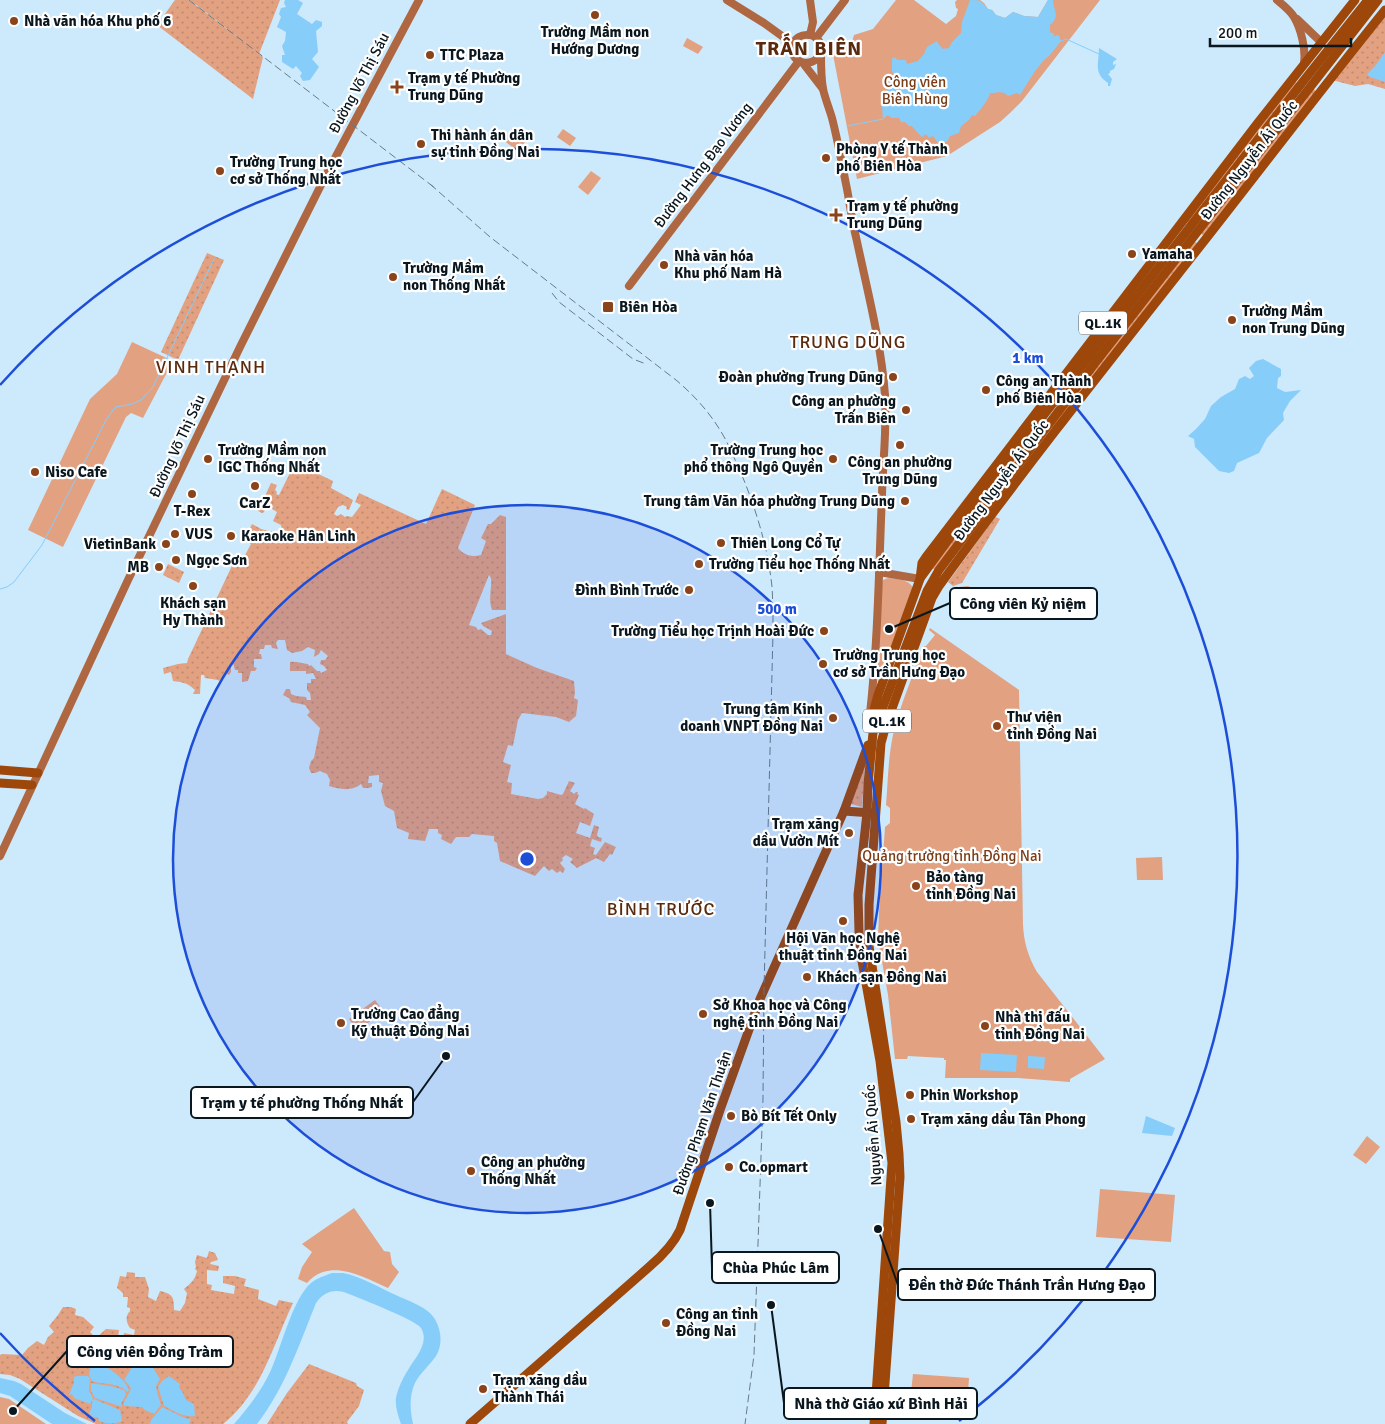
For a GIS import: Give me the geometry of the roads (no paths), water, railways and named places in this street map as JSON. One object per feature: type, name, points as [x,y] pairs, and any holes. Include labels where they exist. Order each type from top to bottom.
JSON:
[{"type":"main road","name":"Đường Võ Thị Sáu","points":[[0,856],[128,580],[264,297],[419,0]]},
{"type":"main road","points":[[727,0],[794,44]]},
{"type":"main road","points":[[810,0],[813,37],[820,45],[823,89],[840,152],[872,315],[884,390],[885,416],[875,695]]},
{"type":"main road","points":[[813,37],[845,0]]},
{"type":"main road","points":[[1277,0],[1321,42]]},
{"type":"main road","name":"Đường Nguyễn Ái Quốc","points":[[1042,426],[1095,363],[1304,63],[1355,0]]},
{"type":"main road","name":"Đường Nguyễn Ái Quốc","points":[[1343,38],[1368,0]]},
{"type":"main road","name":"Đường Nguyễn Ái Quốc","points":[[872,731],[925,595],[935,584],[968,532],[1042,426],[1187,229],[1343,38],[1378,0]]},
{"type":"main road","name":"Đường Nguyễn Ái Quốc","points":[[871,813],[868,784],[875,695],[920,579],[922,563],[929,552],[1203,242],[1385,10]]},
{"type":"main road","points":[[1294,16],[1305,56],[1304,63],[1327,82]]},
{"type":"main road","points":[[1332,29],[1355,47]]},
{"type":"main road","points":[[813,37],[801,36],[794,44],[793,53],[823,89]]},
{"type":"main road","points":[[801,62],[810,63],[821,53]]},
{"type":"main road","name":"Đường Hưng Đạo Vương","points":[[629,286],[801,62]]},
{"type":"main road","points":[[1187,229],[1203,242]]},
{"type":"main road","points":[[879,572],[920,579],[935,584]]},
{"type":"main road","name":"Đường Nguyễn Ái Quốc","points":[[874,997],[862,954],[858,918],[859,882],[883,734],[933,596],[935,584]]},
{"type":"main road","name":"Đường Phạm Văn Thuận","points":[[470,1424],[649,1267],[675,1240],[760,999],[844,810],[872,731]]},
{"type":"main road","points":[[0,770],[38,773]]},
{"type":"main road","points":[[0,783],[32,785]]},
{"type":"main road","points":[[844,810],[871,813]]},
{"type":"main road","name":"Nguyễn Ái Quốc","points":[[874,997],[896,1122],[896,1169],[874,1424]]},
{"type":"main road","name":"Nguyễn Ái Quốc","points":[[882,1424],[899,1192],[896,1169]]},
{"type":"water","points":[[285,0],[298,0],[303,3],[297,14],[312,24],[316,20],[322,22],[322,26],[316,31],[318,52],[312,59],[319,67],[310,80],[303,81],[300,76],[302,73],[296,66],[293,69],[282,62],[282,55],[285,55],[282,46],[285,41],[286,32],[277,27],[281,17],[279,14],[281,8],[286,7]]},
{"type":"water","points":[[970,0],[981,2],[996,15],[1005,18],[1013,12],[1024,16],[1038,17],[1048,0],[1053,0],[1056,16],[1050,25],[1050,32],[1054,34],[1053,37],[1059,36],[1061,41],[1035,71],[1020,95],[1017,93],[1008,96],[1002,92],[990,93],[986,102],[975,116],[972,115],[961,126],[959,133],[950,136],[947,142],[937,142],[934,137],[929,138],[926,134],[922,137],[912,126],[901,122],[899,118],[892,118],[888,115],[883,119],[882,106],[887,100],[884,94],[894,75],[892,59],[894,57],[898,60],[906,60],[907,64],[918,61],[927,47],[937,41],[943,49],[949,48],[961,33],[962,22]]},
{"type":"water","points":[[1099,48],[1117,59],[1113,62],[1113,65],[1116,64],[1114,69],[1108,74],[1112,79],[1110,86],[1100,75],[1098,63]]},
{"type":"water","points":[[1385,52],[1385,82],[1370,77],[1367,74]]},
{"type":"water","points":[[1263,359],[1281,369],[1277,388],[1285,392],[1301,390],[1290,401],[1283,413],[1284,420],[1267,438],[1259,453],[1237,463],[1234,471],[1229,473],[1219,471],[1195,447],[1194,439],[1188,436],[1205,419],[1211,406],[1221,397],[1235,389],[1239,379],[1245,376],[1250,379],[1254,376],[1249,368],[1256,361]]},
{"type":"water","points":[[981,1053],[1017,1055],[1016,1072],[980,1070]]},
{"type":"water","points":[[1028,1056],[1045,1057],[1044,1069],[1028,1068]]},
{"type":"water","points":[[1146,1116],[1175,1128],[1172,1136],[1142,1133]]},
{"type":"water","points":[[332,1273],[343,1273],[357,1277],[412,1302],[434,1317],[439,1328],[441,1340],[436,1356],[413,1388],[411,1414],[413,1424],[401,1424],[396,1408],[396,1398],[408,1370],[423,1345],[424,1339],[421,1328],[417,1324],[388,1310],[344,1292],[335,1291],[327,1293],[316,1303],[276,1396],[257,1424],[234,1424],[263,1385],[275,1361],[293,1311],[305,1290],[311,1283]]},
{"type":"water","points":[[144,1357],[160,1379],[156,1386],[161,1405],[154,1414],[142,1407],[125,1406],[123,1404],[131,1389],[124,1380],[134,1364]]},
{"type":"water","points":[[91,1364],[103,1366],[110,1370],[122,1379],[129,1390],[127,1392],[115,1385],[92,1381],[89,1375]]},
{"type":"water","points":[[88,1376],[90,1378],[89,1391],[93,1398],[90,1404],[74,1398],[72,1394],[69,1395],[74,1377]]},
{"type":"water","points":[[169,1376],[180,1384],[179,1388],[186,1400],[194,1404],[195,1416],[183,1415],[164,1406],[158,1387]]},
{"type":"water","points":[[0,1378],[21,1384],[65,1413],[87,1424],[52,1424],[10,1396],[0,1393]]},
{"type":"water","points":[[91,1383],[124,1390],[126,1394],[121,1404],[122,1407],[95,1398],[91,1391]]},
{"type":"water","points":[[94,1399],[120,1410],[122,1421],[108,1423],[93,1417],[89,1413]]},
{"type":"water","points":[[162,1407],[191,1419],[189,1424],[150,1424]]},
{"type":"waterway","points":[[1061,41],[1066,39],[1099,54]]},
{"type":"waterway","points":[[847,126],[883,119]]},
{"type":"waterway","points":[[0,589],[14,582],[42,545],[106,420],[113,410],[116,407],[141,400],[153,387],[214,259]]},
{"type":"railway","points":[[189,0],[435,188]]},
{"type":"railway","points":[[430,184],[490,237],[676,380],[696,399],[723,435],[741,473],[761,529],[772,587],[773,633],[763,1098],[754,1355],[745,1424]]},
{"type":"railway","points":[[552,293],[559,302],[633,359],[646,364]]},
{"type":"place","name":"Trường Mầm non Hướng Dương","points":[[595,15]]},
{"type":"place","name":"Nhà văn hóa Khu phố 6","points":[[14,21]]},
{"type":"place","name":"TTC Plaza","points":[[430,55]]},
{"type":"place","name":"Trạm y tế Phường Trung Dũng","points":[[397,87]]},
{"type":"place","name":"Thi hành án dân sự tỉnh Đồng Nai","points":[[421,144]]},
{"type":"place","name":"Phòng Y tế Thành phố Biên Hòa","points":[[826,158]]},
{"type":"place","name":"Trường Trung học cơ sở Thống Nhất","points":[[220,171]]},
{"type":"place","name":"Trạm y tế phường Trung Dũng","points":[[836,215]]},
{"type":"place","name":"Yamaha","points":[[1132,254]]},
{"type":"place","name":"Nhà văn hóa Khu phố Nam Hà","points":[[664,265]]},
{"type":"place","name":"Trường Mầm non Thống Nhất","points":[[393,277]]},
{"type":"place","name":"Biên Hòa","points":[[608,307]]},
{"type":"place","name":"Trường Mầm non Trung Dũng","points":[[1232,320]]},
{"type":"place","name":"Đoàn phường Trung Dũng","points":[[893,377]]},
{"type":"place","name":"Công an Thành phố Biên Hòa","points":[[986,390]]},
{"type":"place","name":"Công an phường Trấn Biên","points":[[906,410]]},
{"type":"place","name":"Công an phường Trung Dũng","points":[[900,445]]},
{"type":"place","name":"Trường Mầm non IGC Thống Nhất","points":[[208,459]]},
{"type":"place","name":"Trường Trung học phổ thông Ngô Quyền","points":[[833,459]]},
{"type":"place","name":"Niso Cafe","points":[[35,472]]},
{"type":"place","name":"CarZ","points":[[255,486]]},
{"type":"place","name":"T-Rex","points":[[192,494]]},
{"type":"place","name":"Trung tâm Văn hóa phường Trung Dũng","points":[[905,501]]},
{"type":"place","name":"VUS","points":[[175,534]]},
{"type":"place","name":"Karaoke Hân Linh","points":[[231,536]]},
{"type":"place","name":"Thiên Long Cổ Tự","points":[[721,543]]},
{"type":"place","name":"VietinBank","points":[[166,544]]},
{"type":"place","name":"Ngọc Sơn","points":[[176,560]]},
{"type":"place","name":"Trường Tiểu học Thống Nhất","points":[[699,564]]},
{"type":"place","name":"MB","points":[[159,567]]},
{"type":"place","name":"Khách sạn Hy Thành","points":[[193,586]]},
{"type":"place","name":"Đình Bình Trước","points":[[689,590]]},
{"type":"place","name":"Công viên Kỷ niệm","points":[[889,629]]},
{"type":"place","name":"Trường Tiểu học Trịnh Hoài Đức","points":[[824,631]]},
{"type":"place","name":"Trường Trung học cơ sở Trần Hưng Đạo","points":[[823,664]]},
{"type":"place","name":"Trung tâm Kinh doanh VNPT Đồng Nai","points":[[833,718]]},
{"type":"place","name":"Thư viện tỉnh Đồng Nai","points":[[997,726]]},
{"type":"place","name":"Trạm xăng dầu Vườn Mít","points":[[849,833]]},
{"type":"place","name":"Bảo tàng tỉnh Đồng Nai","points":[[916,886]]},
{"type":"place","name":"Hội Văn học Nghệ thuật tỉnh Đồng Nai","points":[[843,921]]},
{"type":"place","name":"Khách sạn Đồng Nai","points":[[807,977]]},
{"type":"place","name":"Sở Khoa học và Công nghệ tỉnh Đồng Nai","points":[[703,1014]]},
{"type":"place","name":"Trường Cao đẳng Kỹ thuật Đồng Nai","points":[[341,1023]]},
{"type":"place","name":"Nhà thi đấu tỉnh Đồng Nai","points":[[985,1026]]},
{"type":"place","name":"Trạm y tế phường Thống Nhất","points":[[446,1056]]},
{"type":"place","name":"Phin Workshop","points":[[910,1095]]},
{"type":"place","name":"Bò Bít Tết Only","points":[[731,1116]]},
{"type":"place","name":"Trạm xăng dầu Tân Phong","points":[[911,1119]]},
{"type":"place","name":"Co.opmart","points":[[729,1167]]},
{"type":"place","name":"Công an phường Thống Nhất","points":[[471,1171]]},
{"type":"place","name":"Chùa Phúc Lâm","points":[[710,1203]]},
{"type":"place","name":"Đền thờ Đức Thánh Trần Hưng Đạo","points":[[878,1229]]},
{"type":"place","name":"Nhà thờ Giáo xứ Bình Hải","points":[[771,1305]]},
{"type":"place","name":"Công an tỉnh Đồng Nai","points":[[666,1323]]},
{"type":"place","name":"Trạm xăng dầu Thành Thái","points":[[483,1389]]},
{"type":"place","name":"Công viên Đồng Tràm","points":[[13,1411]]},
{"type":"district","name":"TRẤN BIÊN","points":[[809,48]]},
{"type":"district","name":"TRUNG DŨNG","points":[[848,342]]},
{"type":"district","name":"VINH THẠNH","points":[[211,367]]},
{"type":"district","name":"BÌNH TRƯỚC","points":[[661,909]]},
{"type":"park label","name":"Công viên Biên Hùng","points":[[915,90]]},
{"type":"park label","name":"Quảng trường tỉnh Đồng Nai","points":[[952,856]]}]
